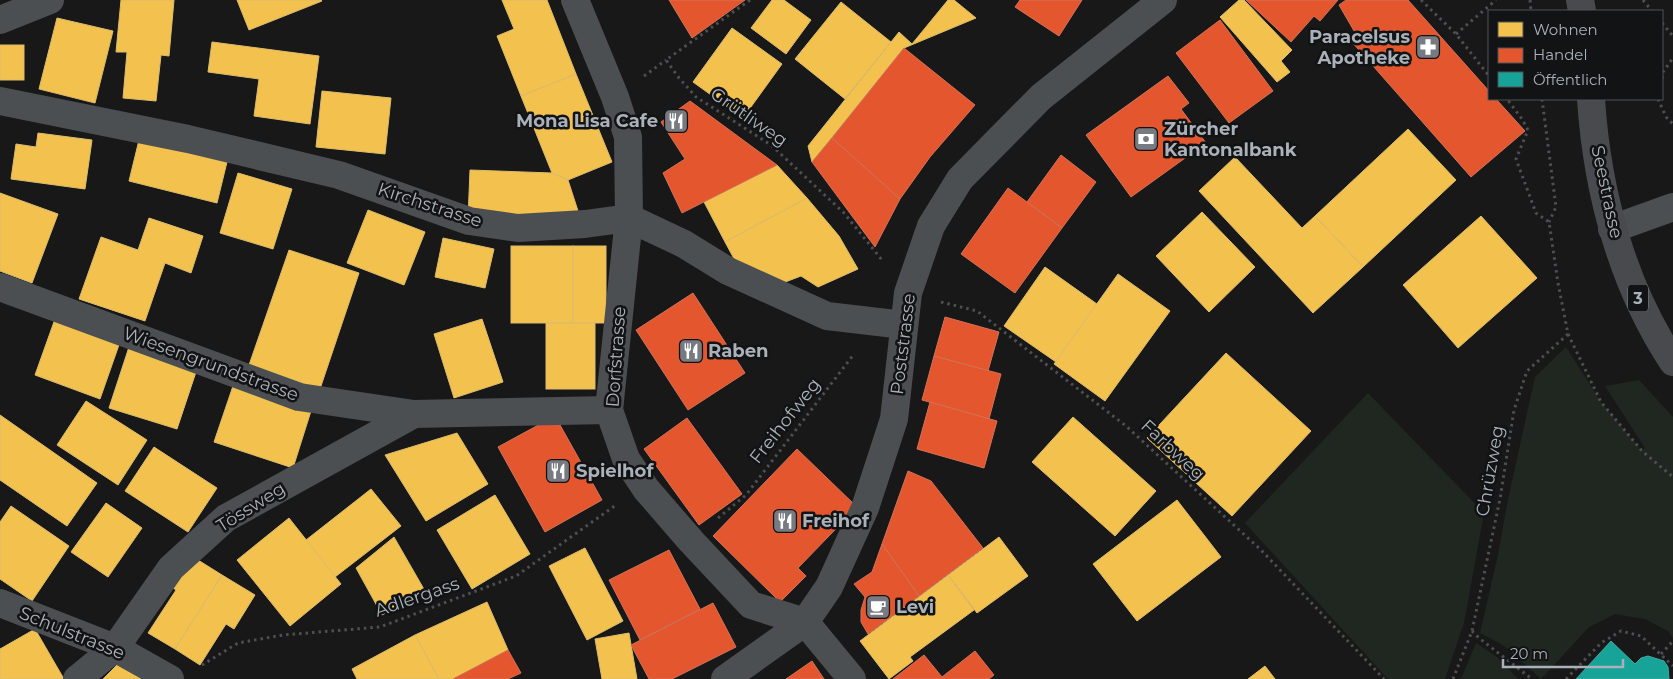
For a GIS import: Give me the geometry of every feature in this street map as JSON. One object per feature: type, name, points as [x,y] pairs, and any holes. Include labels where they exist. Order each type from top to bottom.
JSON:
[{"type":"main road","name":"Seestrasse","points":[[1591,100],[1593,122],[1612,229],[1636,293],[1656,337],[1673,362]]},
{"type":"street","points":[[0,20],[50,0]]},
{"type":"street","name":"Dorfstrasse","points":[[575,0],[615,97],[628,137],[629,218],[609,410],[626,459],[646,489],[691,541],[751,605],[805,622]]},
{"type":"street","name":"Poststrasse","points":[[805,622],[829,587],[868,499],[894,419],[908,293],[931,226],[960,179],[1041,98],[1164,0]]},
{"type":"street","name":"Kirchstrasse","points":[[0,101],[188,139],[339,174],[469,221],[518,228],[586,224],[629,218]]},
{"type":"street","points":[[1612,229],[1673,207]]},
{"type":"street","points":[[629,218],[684,244],[728,272],[827,316],[904,325]]},
{"type":"street","name":"Wiesengrundstrasse","points":[[0,287],[299,397],[414,414],[609,410]]},
{"type":"street","name":"Tössweg","points":[[77,679],[115,648],[170,568],[226,518],[414,414]]},
{"type":"street","name":"Schulstrasse","points":[[0,603],[115,648],[170,679]]},
{"type":"street","points":[[724,679],[805,622],[852,679]]},
{"type":"path","name":"Grütliweg","points":[[750,0],[666,60],[696,97],[771,145],[844,213],[908,293]]},
{"type":"path","points":[[1421,0],[1456,34],[1488,75]]},
{"type":"path","points":[[1456,34],[1496,0]]},
{"type":"path","points":[[1643,0],[1651,10]]},
{"type":"path","points":[[1663,24],[1673,36]]},
{"type":"path","points":[[1663,72],[1673,58]]},
{"type":"path","points":[[1508,100],[1528,130],[1516,159],[1536,213],[1549,222]]},
{"type":"path","points":[[1542,100],[1556,207],[1549,222],[1568,334],[1601,402],[1642,451],[1673,477]]},
{"type":"path","points":[[1658,100],[1666,117],[1673,124]]},
{"type":"path","name":"Farbweg","points":[[908,293],[977,311],[1126,426],[1262,550],[1384,679]]},
{"type":"path","name":"Chrüzweg","points":[[1453,679],[1472,631],[1500,499],[1514,410],[1527,371],[1568,334]]},
{"type":"path","name":"Freihofweg","points":[[691,541],[746,494],[855,352]]},
{"type":"path","name":"Adlergass","points":[[198,667],[238,643],[283,635],[380,627],[516,576],[627,498],[646,489]]},
{"type":"path","points":[[1472,631],[1532,679]]},
{"type":"path","points":[[1566,679],[1601,643],[1621,631],[1641,636],[1673,666]]},
{"type":"path","points":[[1660,654],[1673,641]]},
{"type":"shaded area","points":[[1566,347],[1601,402],[1642,451],[1645,448],[1605,386],[1639,380],[1673,417],[1673,638],[1668,631],[1645,619],[1615,614],[1589,627],[1541,679],[1503,645],[1480,633],[1535,377]]},
{"type":"shaded area","points":[[1368,393],[1484,513],[1464,623],[1445,679],[1388,679],[1245,523]]},
{"type":"shaded area","points":[[1476,643],[1497,657],[1518,679],[1461,679]]},
{"type":"building: Wohnen","points":[[121,0],[174,0],[169,56],[161,55],[156,101],[123,98],[127,52],[116,52]]},
{"type":"building: Wohnen","points":[[237,0],[321,0],[322,1],[249,30]]},
{"type":"building: Wohnen","points":[[502,0],[547,0],[576,74],[521,96],[497,36],[514,29]]},
{"type":"building: Wohnen","points":[[772,0],[784,0],[811,20],[786,54],[751,28]]},
{"type":"building: Wohnen","points":[[948,0],[954,0],[976,18],[904,48],[812,162],[808,146],[899,32],[912,44]]},
{"type":"building: Wohnen","points":[[1239,0],[1244,0],[1292,50],[1281,61],[1290,72],[1277,82],[1220,17]]},
{"type":"building: Wohnen","points":[[841,2],[891,42],[845,99],[795,59]]},
{"type":"building: Wohnen","points":[[57,18],[113,31],[95,103],[39,89]]},
{"type":"building: Wohnen","points":[[732,28],[782,64],[743,118],[693,82]]},
{"type":"building: Wohnen","points":[[212,42],[319,56],[310,124],[254,116],[259,79],[208,72]]},
{"type":"building: Wohnen","points":[[0,45],[24,45],[24,80],[0,80]]},
{"type":"building: Wohnen","points":[[576,74],[612,162],[568,180],[552,173],[521,96]]},
{"type":"building: Wohnen","points":[[322,91],[391,98],[385,154],[316,147]]},
{"type":"building: Wohnen","points":[[1408,129],[1456,180],[1363,267],[1315,216]]},
{"type":"building: Wohnen","points":[[38,133],[92,140],[85,189],[11,179],[16,144],[36,147]]},
{"type":"building: Wohnen","points":[[139,140],[227,162],[217,203],[129,181]]},
{"type":"building: Wohnen","points":[[1235,157],[1302,228],[1315,216],[1363,267],[1313,313],[1199,191]]},
{"type":"building: Wohnen","points":[[777,165],[807,198],[725,242],[704,202]]},
{"type":"building: Wohnen","points":[[470,170],[552,173],[568,180],[579,214],[468,218]]},
{"type":"building: Wohnen","points":[[238,173],[292,189],[273,249],[220,233]]},
{"type":"building: Wohnen","points":[[0,193],[58,214],[32,283],[0,271]]},
{"type":"building: Wohnen","points":[[807,198],[839,236],[858,269],[818,287],[801,276],[780,284],[739,268],[725,242]]},
{"type":"building: Wohnen","points":[[368,210],[425,232],[404,285],[347,263]]},
{"type":"building: Wohnen","points":[[1202,212],[1255,267],[1209,312],[1156,256]]},
{"type":"building: Wohnen","points":[[1481,216],[1537,278],[1458,348],[1403,285]]},
{"type":"building: Wohnen","points":[[149,218],[203,236],[191,273],[165,263],[145,321],[79,299],[101,237],[138,250]]},
{"type":"building: Wohnen","points":[[443,238],[494,249],[485,288],[435,277]]},
{"type":"building: Wohnen","points":[[511,246],[573,246],[573,323],[511,323]]},
{"type":"building: Wohnen","points":[[573,246],[606,246],[606,323],[573,323]]},
{"type":"building: Wohnen","points":[[289,250],[359,273],[320,389],[249,365]]},
{"type":"building: Wohnen","points":[[1045,267],[1097,304],[1056,362],[1004,326]]},
{"type":"building: Wohnen","points":[[1118,274],[1170,311],[1105,401],[1054,364]]},
{"type":"building: Wohnen","points":[[55,319],[120,342],[100,399],[35,375]]},
{"type":"building: Wohnen","points":[[482,319],[503,382],[454,398],[434,334]]},
{"type":"building: Wohnen","points":[[546,323],[595,323],[595,389],[546,389]]},
{"type":"building: Wohnen","points":[[129,347],[197,369],[177,429],[109,408]]},
{"type":"building: Wohnen","points":[[1226,353],[1311,431],[1232,516],[1147,438]]},
{"type":"building: Wohnen","points":[[233,386],[311,411],[293,468],[214,442]]},
{"type":"building: Wohnen","points":[[86,401],[147,440],[118,485],[57,445]]},
{"type":"building: Wohnen","points":[[0,415],[97,483],[67,526],[0,480]]},
{"type":"building: Wohnen","points":[[1073,417],[1156,491],[1115,536],[1032,462]]},
{"type":"building: Wohnen","points":[[457,433],[488,484],[426,521],[385,455]]},
{"type":"building: Wohnen","points":[[154,447],[217,488],[188,532],[125,491]]},
{"type":"building: Wohnen","points":[[371,489],[401,526],[335,577],[306,540]]},
{"type":"building: Wohnen","points":[[495,495],[530,554],[472,589],[437,530]]},
{"type":"building: Wohnen","points":[[1177,500],[1221,557],[1137,621],[1093,564]]},
{"type":"building: Wohnen","points":[[106,503],[142,528],[108,577],[71,552]]},
{"type":"building: Wohnen","points":[[11,506],[69,546],[32,601],[0,579],[0,522]]},
{"type":"building: Wohnen","points":[[289,518],[341,584],[290,626],[237,560]]},
{"type":"building: Wohnen","points":[[394,537],[425,591],[382,615],[356,568]]},
{"type":"building: Wohnen","points":[[999,537],[1028,576],[977,613],[948,575]]},
{"type":"building: Wohnen","points":[[585,548],[623,621],[587,640],[549,566]]},
{"type":"building: Wohnen","points":[[190,555],[222,575],[175,649],[148,633],[176,590],[170,586]]},
{"type":"building: Wohnen","points":[[222,575],[255,595],[234,629],[226,624],[200,665],[175,649]]},
{"type":"building: Wohnen","points":[[948,575],[974,610],[910,657],[913,661],[889,679],[860,641]]},
{"type":"building: Wohnen","points":[[487,602],[508,650],[453,679],[439,679],[415,635]]},
{"type":"building: Wohnen","points":[[35,629],[64,679],[0,679],[0,649]]},
{"type":"building: Wohnen","points":[[629,633],[637,679],[602,679],[595,639]]},
{"type":"building: Wohnen","points":[[415,635],[439,679],[357,679],[352,669]]},
{"type":"building: Wohnen","points":[[122,660],[141,679],[103,679]]},
{"type":"building: Wohnen","points":[[1265,666],[1275,679],[1248,679]]},
{"type":"building: Handel","points":[[669,0],[745,0],[692,38]]},
{"type":"building: Handel","points":[[1020,0],[1082,0],[1059,36],[1015,7]]},
{"type":"building: Handel","points":[[1246,0],[1338,0],[1320,21],[1314,16],[1291,42]]},
{"type":"building: Handel","points":[[1346,0],[1408,0],[1488,90],[1488,100],[1497,100],[1525,131],[1471,177],[1351,41],[1357,36],[1339,5]]},
{"type":"building: Handel","points":[[1220,20],[1273,91],[1229,123],[1176,53]]},
{"type":"building: Handel","points":[[904,48],[975,105],[930,157],[900,199],[832,138]]},
{"type":"building: Handel","name":"Zürcher Kantonalbank","points":[[1168,76],[1189,103],[1181,109],[1206,143],[1131,197],[1086,135]]},
{"type":"building: Handel","points":[[690,101],[777,165],[682,213],[663,173],[685,159],[661,122]]},
{"type":"building: Handel","points":[[832,138],[900,199],[875,247],[812,162]]},
{"type":"building: Handel","points":[[1061,155],[1096,182],[1062,228],[1027,202]]},
{"type":"building: Handel","points":[[1008,188],[1062,228],[1015,293],[961,254]]},
{"type":"building: Handel","name":"Raben","points":[[693,293],[745,373],[688,410],[636,330]]},
{"type":"building: Handel","points":[[945,317],[999,332],[988,371],[934,356]]},
{"type":"building: Handel","points":[[934,356],[1001,374],[989,419],[922,400]]},
{"type":"building: Handel","points":[[930,402],[997,421],[984,468],[917,449]]},
{"type":"building: Handel","points":[[555,416],[602,500],[545,532],[498,447]]},
{"type":"building: Handel","points":[[687,418],[742,494],[699,525],[644,449]]},
{"type":"building: Handel","name":"Freihof","points":[[797,449],[857,507],[798,568],[806,576],[780,602],[713,536]]},
{"type":"building: Handel","points":[[908,471],[931,481],[983,548],[919,596],[882,544]]},
{"type":"building: Handel","points":[[882,544],[919,596],[868,634],[861,622],[861,610],[865,597],[854,584],[872,572]]},
{"type":"building: Handel","points":[[669,550],[700,609],[640,640],[609,580]]},
{"type":"building: Handel","points":[[713,603],[736,647],[672,679],[649,679],[631,645]]},
{"type":"building: Handel","points":[[508,650],[521,673],[508,679],[453,679]]},
{"type":"building: Handel","points":[[975,651],[994,675],[989,679],[893,679],[924,655],[942,677]]},
{"type":"building: Handel","points":[[812,661],[824,679],[786,679]]},
{"type":"building: Öffentlich","points":[[1611,641],[1635,664],[1641,658],[1648,656],[1664,661],[1668,667],[1669,679],[1576,679]]},
{"type":"place","name":"Paracelsus Apotheke","points":[[1428,47]]},
{"type":"place","name":"Mona Lisa Cafe","points":[[676,121]]},
{"type":"place","name":"Zürcher Kantonalbank","points":[[1146,139]]},
{"type":"place","name":"Raben","points":[[691,351]]},
{"type":"place","name":"Spielhof","points":[[558,471]]},
{"type":"place","name":"Freihof","points":[[785,521]]},
{"type":"place","name":"Levi","points":[[878,607]]}]
